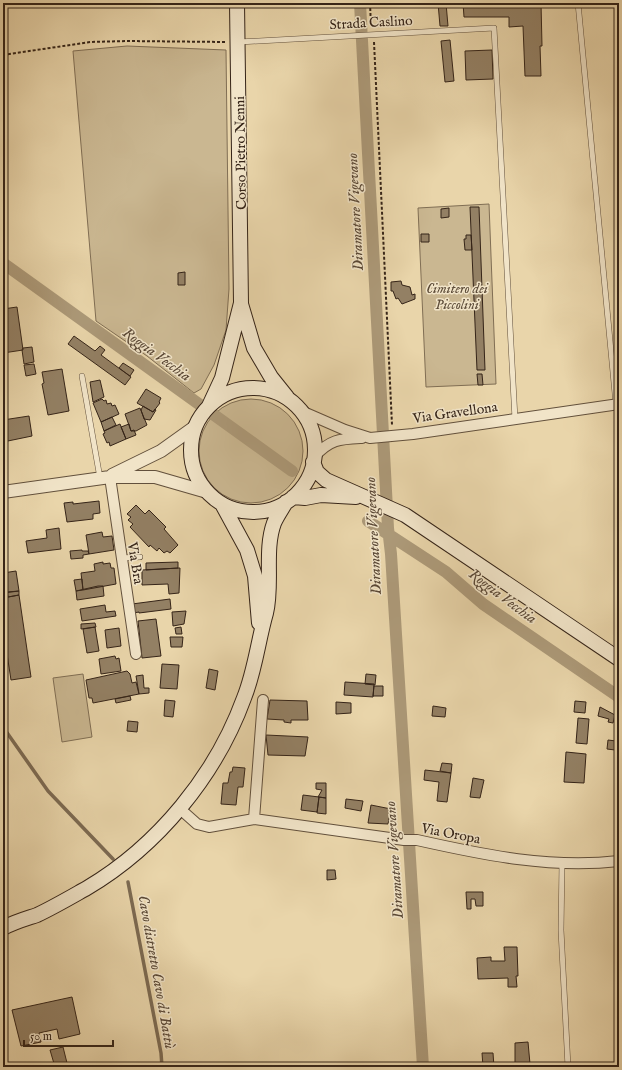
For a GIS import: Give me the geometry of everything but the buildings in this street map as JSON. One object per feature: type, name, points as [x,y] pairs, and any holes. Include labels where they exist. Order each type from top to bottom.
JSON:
[{"type":"main road","name":"Corso Pietro Nenni","points":[[204,413],[224,372],[241,303],[237,3]]},
{"type":"main road","name":"Corso Pietro Nenni","points":[[241,303],[254,348],[270,377],[296,406]]},
{"type":"main road","points":[[365,498],[321,495],[289,500],[270,509],[254,512],[237,510],[222,504],[207,492],[199,480],[193,467],[191,453],[192,439],[204,413],[228,394],[250,388],[266,390],[280,395],[296,406],[312,432],[314,459],[317,472],[326,480],[405,515],[619,659]]},
{"type":"main road","points":[[5,926],[38,914],[68,899],[107,875],[155,836],[180,808],[205,774],[229,732],[244,698],[255,664],[260,634],[268,606],[274,524],[289,500],[306,481],[314,459]]},
{"type":"main road","points":[[222,504],[247,550],[255,576],[260,634]]},
{"type":"street","name":"Via Gravellona","points":[[296,406],[345,430],[371,438],[617,404]]},
{"type":"street","points":[[105,477],[161,451],[204,413]]},
{"type":"street","points":[[314,459],[330,442],[344,439],[371,438]]},
{"type":"street","points":[[3,492],[105,477],[155,477],[207,492]]},
{"type":"street","name":"Via Bra","points":[[105,477],[136,654]]},
{"type":"street","points":[[254,819],[263,700]]},
{"type":"street","name":"Via Oropa","points":[[180,808],[197,824],[209,826],[254,819],[404,840],[417,840],[507,859],[588,865],[619,861]]},
{"type":"lane","points":[[578,3],[617,404]]},
{"type":"lane","name":"Strada Caslino","points":[[238,42],[494,28],[515,419]]},
{"type":"lane","points":[[82,376],[105,477]]},
{"type":"lane","points":[[120,558],[140,556]]},
{"type":"lane","points":[[562,863],[562,930],[568,1067]]},
{"type":"path","points":[[370,3],[373,34],[391,436]]},
{"type":"path","points":[[3,55],[90,42],[238,42]]},
{"type":"green space","points":[[127,46],[226,50],[229,289],[226,330],[214,365],[201,389],[194,393],[147,356],[96,321],[73,51]]},
{"type":"green space","name":"Cimitero dei Piccolini","points":[[489,204],[496,384],[426,387],[418,208]]},
{"type":"green space","points":[[251,399],[271,403],[280,407],[288,414],[295,422],[299,431],[303,451],[299,471],[295,480],[288,488],[280,495],[271,499],[251,503],[231,499],[222,495],[214,488],[207,480],[203,471],[199,451],[203,431],[207,422],[214,414],[222,407],[231,403]]},
{"type":"green space","points":[[83,674],[92,737],[62,742],[53,678]]},
{"type":"waterway","name":"Roggia Vecchia","points":[[360,3],[388,528],[391,554],[423,1067]]},
{"type":"waterway","name":"Roggia Vecchia","points":[[3,263],[292,471]]},
{"type":"waterway","name":"Roggia Vecchia","points":[[368,521],[446,572],[483,604],[619,697]]},
{"type":"waterway","name":"Cavo distretto Cavo di Battù","points":[[3,727],[48,791],[113,859]]},
{"type":"waterway","name":"Cavo distretto Cavo di Battù","points":[[128,882],[161,1053],[162,1067]]},
{"type":"water label","name":"Diramatore Vigevano","points":[[355,212]]},
{"type":"water label","name":"Diramatore Vigevano","points":[[373,536]]},
{"type":"water label","name":"Diramatore Vigevano","points":[[394,860]]}]
